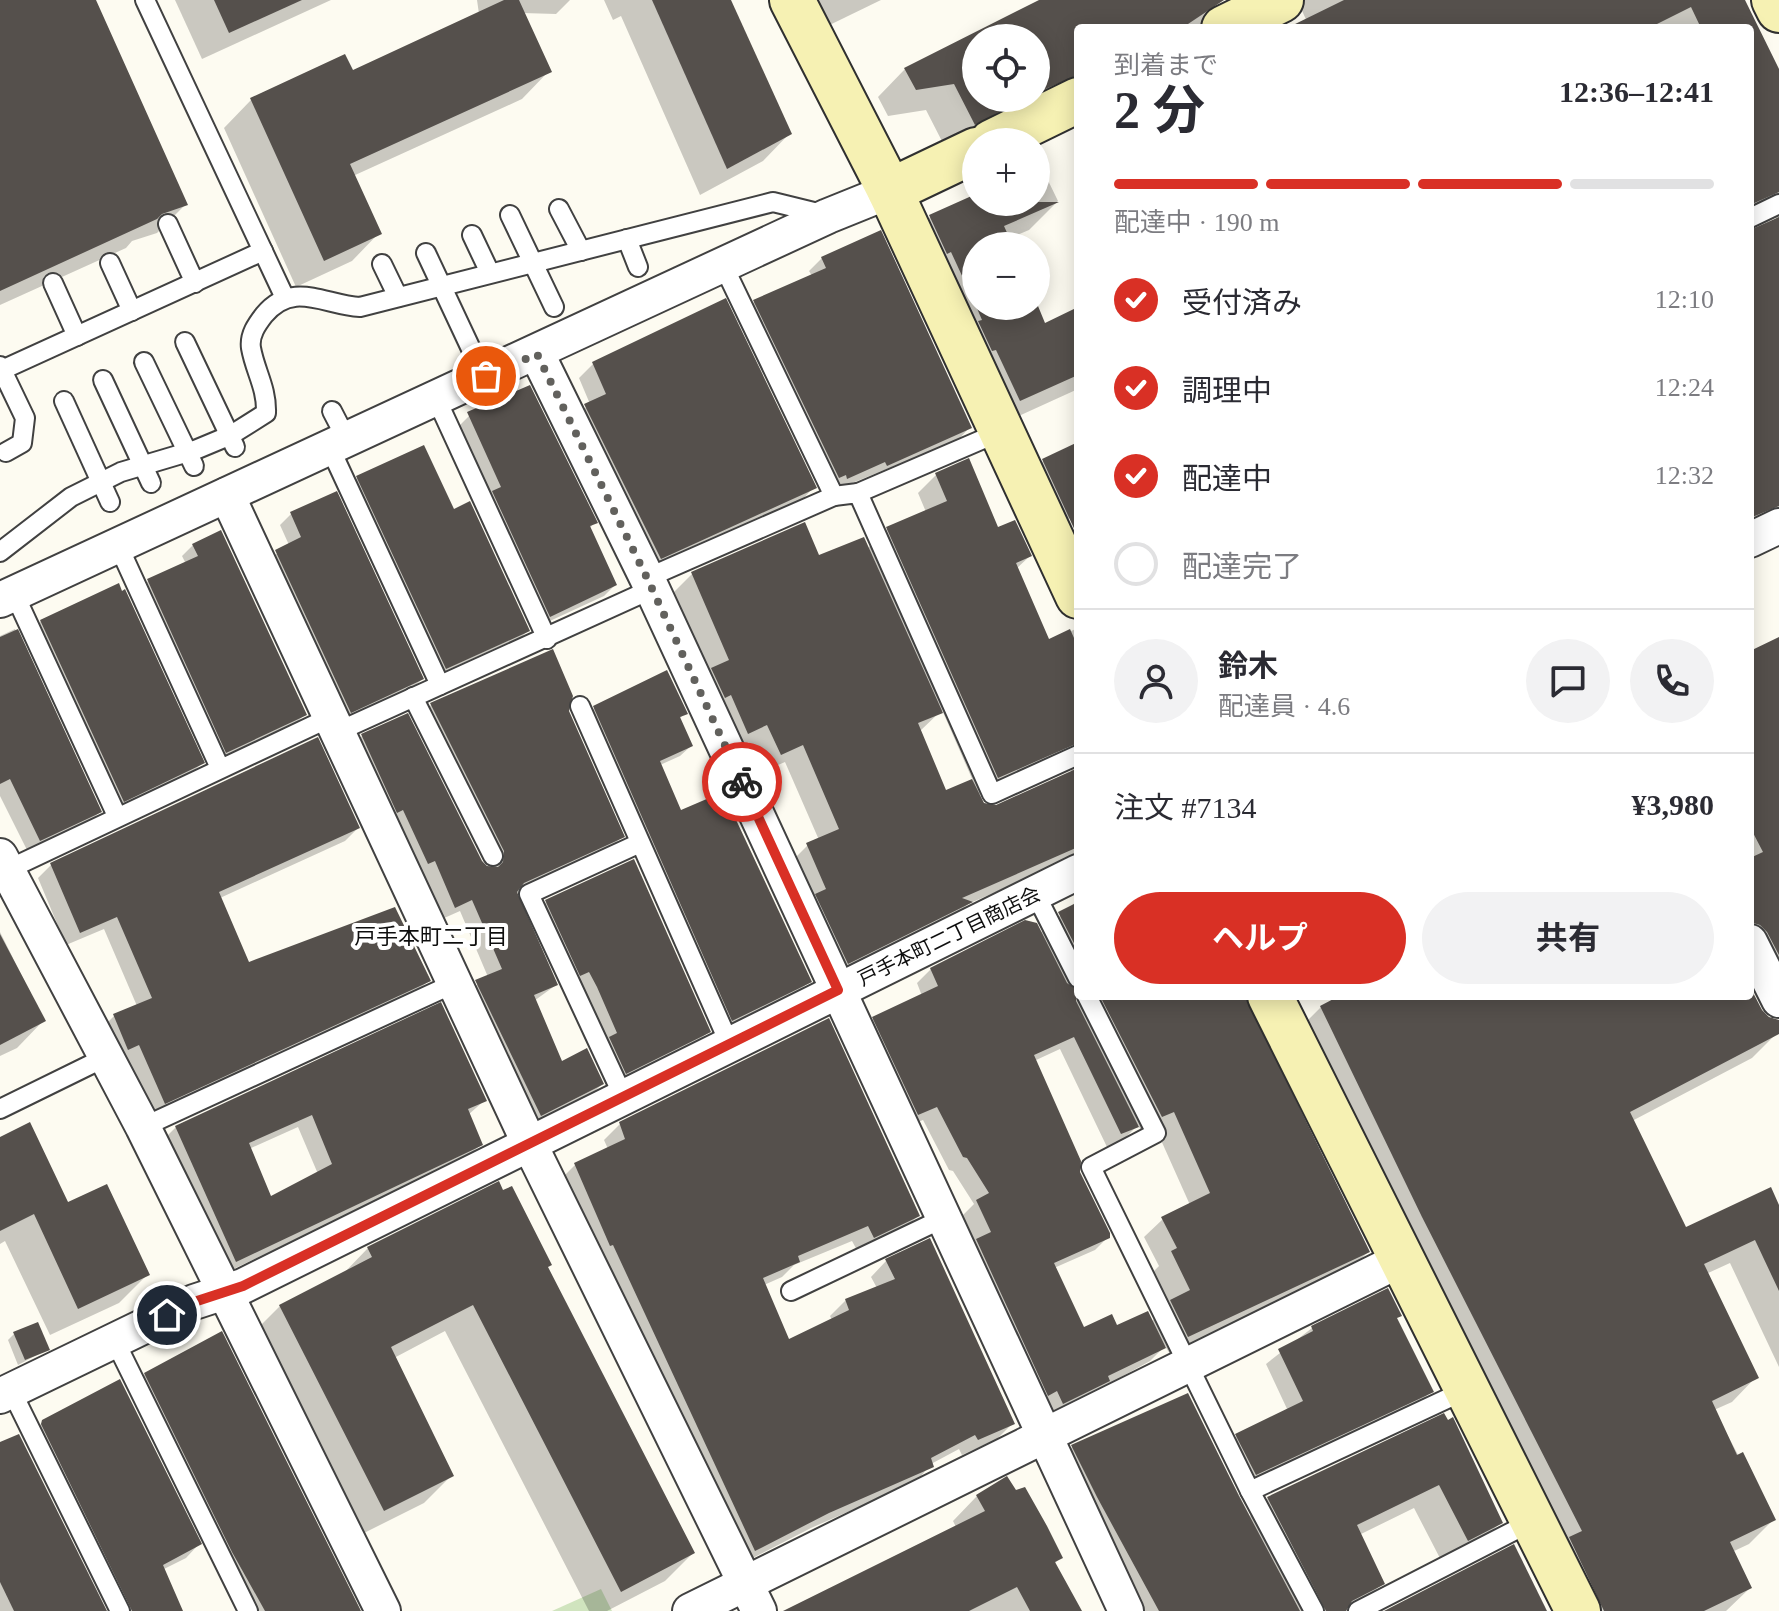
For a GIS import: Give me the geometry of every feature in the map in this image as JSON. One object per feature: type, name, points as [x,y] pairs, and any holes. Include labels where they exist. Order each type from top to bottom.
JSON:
[{"type":"street","points":[[792,0],[890,191],[1074,587]]},
{"type":"street","points":[[1232,24],[1280,0],[1291,24]]},
{"type":"street","points":[[1774,0],[1779,10]]},
{"type":"street","points":[[1021,128],[1074,102]]},
{"type":"street","points":[[7,596],[227,495],[336,433],[436,398],[537,354],[828,216],[962,157]]},
{"type":"street","points":[[537,354],[650,583],[1042,1437],[1126,1611]]},
{"type":"street","points":[[227,495],[530,1145],[752,1597]]},
{"type":"street","points":[[1754,538],[1779,526]]},
{"type":"street","points":[[4,863],[143,1127],[383,1611]]},
{"type":"street","name":"戸手本町二丁目商店会","points":[[6,1393],[194,1302],[227,1294],[1074,874]]},
{"type":"street","points":[[1754,950],[1779,1000]]},
{"type":"street","points":[[1272,1000],[1578,1611]]},
{"type":"street","points":[[690,1611],[752,1597],[1042,1437],[1402,1259]]},
{"type":"lane","points":[[145,0],[285,298]]},
{"type":"lane","points":[[0,552],[33,523],[100,482],[142,465],[191,459],[233,441],[266,413],[264,383],[254,363],[250,342],[257,323],[271,306],[285,298],[316,295],[342,306],[360,307],[773,202],[828,216]]},
{"type":"lane","points":[[1754,216],[1779,204]]},
{"type":"lane","points":[[559,209],[581,251]]},
{"type":"lane","points":[[510,215],[554,307]]},
{"type":"lane","points":[[168,224],[195,283]]},
{"type":"lane","points":[[472,235],[490,273]]},
{"type":"lane","points":[[627,239],[638,267]]},
{"type":"lane","points":[[6,452],[22,443],[25,418],[1,368],[263,251]]},
{"type":"lane","points":[[426,253],[472,351]]},
{"type":"lane","points":[[110,263],[132,311]]},
{"type":"lane","points":[[382,264],[398,297]]},
{"type":"lane","points":[[724,267],[834,496]]},
{"type":"lane","points":[[53,283],[77,336]]},
{"type":"lane","points":[[185,342],[233,441]]},
{"type":"lane","points":[[144,362],[191,459]]},
{"type":"lane","points":[[103,380],[151,483]]},
{"type":"lane","points":[[436,398],[547,639]]},
{"type":"lane","points":[[64,401],[110,502]]},
{"type":"lane","points":[[4,863],[117,816],[220,768],[413,697],[547,639],[650,583],[834,496],[858,493],[1002,431]]},
{"type":"lane","points":[[336,433],[440,685]]},
{"type":"lane","points":[[858,493],[992,794],[1074,757]]},
{"type":"lane","points":[[118,545],[220,768]]},
{"type":"lane","points":[[7,596],[117,816]]},
{"type":"lane","points":[[413,697],[493,856]]},
{"type":"lane","points":[[580,706],[730,1045]]},
{"type":"lane","points":[[624,1098],[529,894],[640,843]]},
{"type":"lane","points":[[1035,893],[1074,970]]},
{"type":"lane","points":[[143,1127],[455,983]]},
{"type":"lane","points":[[1089,1000],[1156,1133],[1091,1167],[1250,1491],[1314,1611]]},
{"type":"lane","points":[[0,1109],[106,1057]]},
{"type":"lane","points":[[791,1291],[944,1218]]},
{"type":"lane","points":[[115,1341],[248,1611]]},
{"type":"lane","points":[[1250,1491],[1468,1389]]},
{"type":"lane","points":[[6,1393],[120,1611]]},
{"type":"lane","points":[[1358,1611],[1533,1521]]},
{"type":"green space","points":[[601,1589],[612,1611],[552,1611]]},
{"type":"building","points":[[0,0],[96,0],[188,205],[162,214],[0,291]]},
{"type":"building","points":[[214,0],[302,0],[229,33]]},
{"type":"building","points":[[504,0],[519,0],[552,72],[350,164],[382,234],[324,261],[250,98],[345,54],[353,70]]},
{"type":"building","points":[[652,0],[731,0],[792,134],[727,169]]},
{"type":"building","points":[[1039,0],[1224,0],[1188,24],[1074,24],[1074,77],[1050,87],[1050,24],[991,24]]},
{"type":"building","points":[[1344,0],[1745,0],[1779,69],[1779,192],[1754,203],[1754,24],[1699,24],[1691,7],[1657,24],[1295,24]]},
{"type":"building","points":[[962,39],[962,100],[954,84],[916,90],[904,68]]},
{"type":"building","points":[[968,112],[999,112],[975,125]]},
{"type":"building","points":[[962,200],[962,216],[1027,216],[1004,226],[1007,232],[962,232],[962,276],[951,252],[947,254],[929,215]]},
{"type":"building","points":[[1779,217],[1779,506],[1754,516],[1754,228]]},
{"type":"building","points":[[881,230],[972,428],[887,466],[885,462],[847,479],[846,475],[839,478],[753,300],[826,268],[821,257]]},
{"type":"building","points":[[726,298],[817,488],[661,559],[584,404],[606,394],[592,362]]},
{"type":"building","points":[[1074,309],[1074,377],[1020,401],[996,350],[992,351],[978,321],[1044,320],[1045,323]]},
{"type":"building","points":[[530,385],[598,523],[590,526],[617,585],[550,617],[492,491],[501,487],[467,412]]},
{"type":"building","points":[[1074,444],[1074,528],[1042,459]]},
{"type":"building","points":[[424,445],[454,509],[470,501],[530,631],[446,669],[356,476]]},
{"type":"building","points":[[969,458],[998,527],[1015,520],[1032,556],[1016,563],[1049,639],[1070,629],[1074,638],[1074,745],[998,778],[886,527],[947,501],[935,473]]},
{"type":"building","points":[[337,491],[424,679],[351,713],[275,550],[301,537],[290,512]]},
{"type":"building","points":[[805,522],[819,555],[864,537],[943,713],[918,723],[946,790],[972,779],[984,803],[996,805],[1074,770],[1074,849],[962,898],[973,902],[848,964],[815,894],[826,889],[806,843],[839,829],[803,745],[781,755],[767,725],[748,734],[731,695],[725,698],[711,668],[729,660],[691,572]]},
{"type":"building","points":[[221,530],[307,715],[226,753],[147,579],[198,556],[192,544]]},
{"type":"building","points":[[119,583],[122,591],[125,589],[205,763],[124,802],[40,620]]},
{"type":"building","points":[[18,629],[102,812],[40,841],[10,779],[0,784],[0,637]]},
{"type":"building","points":[[1779,637],[1779,955],[1767,932],[1754,923],[1754,856],[1763,852],[1754,835],[1754,649]]},
{"type":"building","points":[[553,649],[573,696],[569,711],[625,837],[524,883],[517,892],[558,985],[534,995],[562,1061],[587,1048],[604,1084],[541,1116],[475,980],[502,969],[472,900],[455,908],[435,861],[428,864],[403,810],[397,813],[361,734],[408,713],[482,861],[487,866],[498,867],[503,862],[504,851],[430,703]]},
{"type":"building","points":[[667,670],[688,714],[680,717],[693,746],[660,761],[681,810],[723,792],[812,982],[732,1021],[593,706]]},
{"type":"building","points":[[318,737],[360,828],[219,892],[249,962],[395,907],[431,981],[165,1104],[139,1045],[128,1050],[113,1014],[152,998],[117,917],[80,933],[50,863]]},
{"type":"building","points":[[634,859],[711,1032],[626,1074],[609,1037],[617,1033],[597,987],[589,972],[580,976],[545,900]]},
{"type":"building","points":[[1074,904],[1074,943],[1058,912]]},
{"type":"building","points":[[1025,920],[1037,923],[1067,983],[1074,988],[1074,1000],[1139,1127],[1121,1134],[1074,1037],[1034,1055],[1081,1161],[1080,1172],[1110,1233],[1110,1238],[1054,1263],[1084,1327],[1112,1314],[1117,1325],[1148,1311],[1166,1348],[1108,1376],[1110,1381],[1063,1404],[1057,1391],[1048,1396],[976,1239],[991,1232],[976,1200],[989,1193],[967,1158],[963,1157],[937,1107],[918,1115],[872,1017],[938,986],[930,968]]},
{"type":"building","points":[[0,934],[46,1021],[0,1045]]},
{"type":"building","points":[[1754,995],[1762,1010],[1769,1017],[1779,1020],[1779,1034],[1630,1112],[1686,1227],[1771,1187],[1779,1205],[1779,1291],[1755,1240],[1704,1264],[1759,1378],[1712,1401],[1737,1455],[1743,1452],[1776,1520],[1730,1542],[1752,1588],[1704,1611],[1604,1611],[1569,1537],[1582,1531],[1422,1217],[1320,1006],[1331,1000],[1754,1000]]},
{"type":"building","points":[[1102,1000],[1247,1000],[1370,1252],[1188,1337],[1170,1300],[1190,1290],[1171,1251],[1177,1248],[1161,1217],[1210,1193],[1174,1112],[1162,1117]]},
{"type":"building","points":[[441,1002],[487,1101],[468,1109],[483,1145],[236,1262],[175,1126]],"holes":[[[312,1115],[332,1164],[271,1196],[249,1143]]]},
{"type":"building","points":[[829,1018],[920,1216],[874,1238],[868,1226],[798,1256],[800,1262],[763,1278],[789,1339],[849,1310],[845,1299],[895,1279],[885,1259],[930,1238],[1015,1424],[978,1440],[975,1435],[931,1458],[934,1467],[829,1513],[755,1551],[613,1245],[610,1246],[574,1163],[625,1139],[619,1122]]},
{"type":"building","points":[[30,1122],[68,1202],[107,1184],[150,1275],[78,1309],[34,1214],[0,1231],[0,1137]]},
{"type":"building","points":[[499,1181],[503,1190],[512,1186],[552,1265],[548,1267],[695,1553],[621,1592],[473,1305],[391,1347],[454,1476],[384,1511],[279,1305],[372,1257],[367,1247]]},
{"type":"building","points":[[1388,1288],[1402,1316],[1397,1318],[1434,1392],[1256,1475],[1235,1434],[1303,1401],[1278,1349],[1313,1331],[1311,1326]]},
{"type":"building","points":[[38,1322],[50,1350],[25,1360],[13,1332]]},
{"type":"building","points":[[222,1331],[361,1611],[265,1611],[232,1552],[144,1373]]},
{"type":"building","points":[[120,1379],[202,1544],[163,1565],[183,1611],[132,1611],[41,1424],[42,1420]]},
{"type":"building","points":[[1188,1393],[1300,1611],[1159,1611],[1097,1497],[1071,1445]]},
{"type":"building","points":[[1444,1413],[1448,1420],[1453,1417],[1503,1523],[1468,1541],[1439,1485],[1357,1525],[1385,1584],[1352,1601],[1346,1611],[1326,1611],[1267,1497]]},
{"type":"building","points":[[19,1434],[107,1611],[14,1611],[0,1582],[0,1442]]},
{"type":"building","points":[[1007,1476],[1016,1490],[1025,1487],[1047,1526],[1063,1558],[1055,1562],[1082,1611],[1030,1611],[1017,1587],[969,1611],[783,1611],[985,1511],[976,1495]]},
{"type":"building","points":[[1514,1544],[1547,1611],[1384,1611]]},
{"type":"way so far","points":[[486,376],[537,354],[647,578],[742,782]]},
{"type":"district","name":"戸手本町二丁目","points":[[431,936]]},
{"type":"route","points":[[167,1315],[194,1302],[227,1294],[838,990],[742,782]]}]
